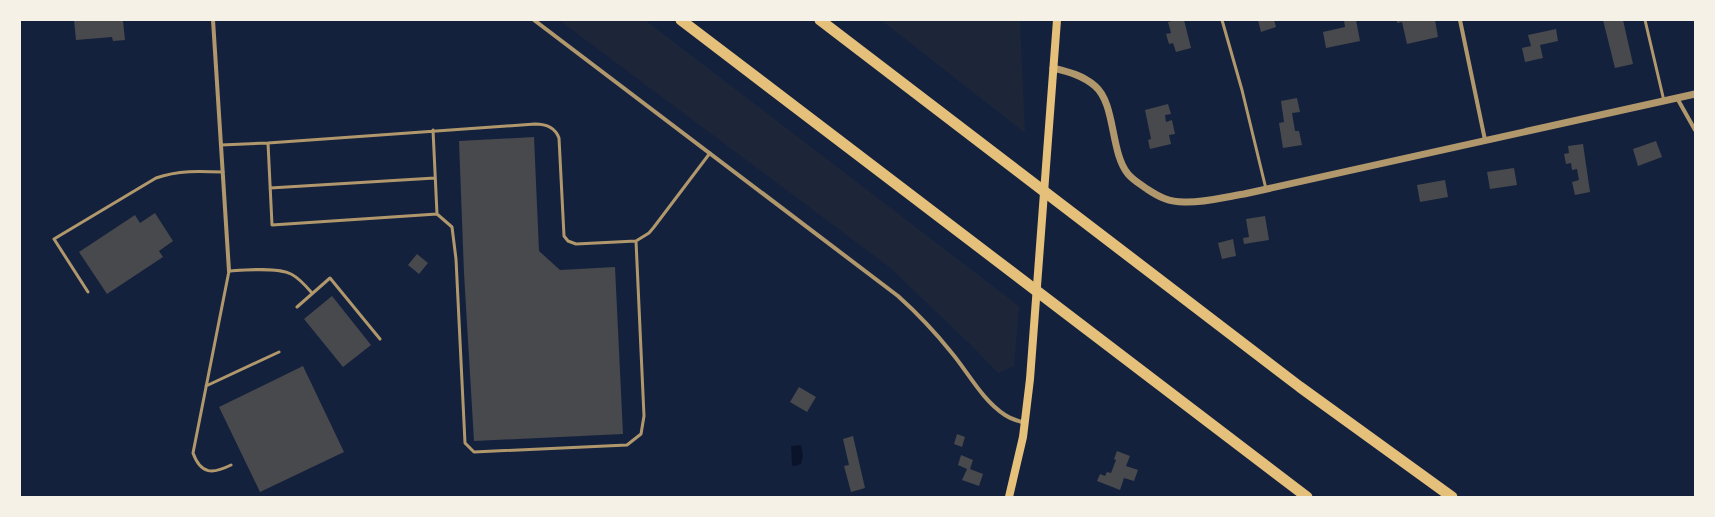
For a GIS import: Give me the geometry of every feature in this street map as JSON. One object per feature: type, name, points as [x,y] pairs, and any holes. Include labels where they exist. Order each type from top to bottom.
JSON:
[{"type":"highway","points":[[681,20],[1307,497]]},
{"type":"highway","points":[[820,20],[1300,387],[1452,497]]},
{"type":"main road","points":[[1009,497],[1017,466],[1025,423],[1030,379],[1057,20]]},
{"type":"street","points":[[213,20],[229,271]]},
{"type":"street","points":[[534,20],[898,296],[934,332],[984,396],[1007,416],[1025,423]]},
{"type":"street","points":[[1460,20],[1486,140]]},
{"type":"street","points":[[1053,68],[1074,73],[1096,86],[1106,105],[1121,162],[1127,173],[1136,182],[1159,197],[1167,200],[1196,202],[1266,189],[1695,94]]},
{"type":"street","points":[[1676,98],[1695,130]]},
{"type":"lane","points":[[1222,20],[1244,98],[1266,189]]},
{"type":"lane","points":[[1645,20],[1664,101]]},
{"type":"lane","points":[[221,145],[535,124],[550,127],[556,132],[559,138],[562,228],[565,238],[574,243],[636,241],[649,233],[710,153]]},
{"type":"lane","points":[[433,130],[437,214]]},
{"type":"lane","points":[[268,143],[272,225],[437,214],[452,227],[456,259],[464,443],[474,452],[627,445],[641,434],[644,416],[636,241]]},
{"type":"lane","points":[[88,292],[54,239],[156,178],[169,173],[190,171],[223,172]]},
{"type":"lane","points":[[270,188],[435,178]]},
{"type":"lane","points":[[231,465],[220,471],[206,471],[200,467],[193,454],[229,271],[254,268],[288,273],[297,278],[312,293]]},
{"type":"lane","points":[[297,307],[330,278],[380,339]]},
{"type":"lane","points":[[206,386],[279,352]]},
{"type":"shaded area","points":[[559,20],[645,20],[1019,306],[1014,366],[998,373],[972,346],[888,266]]},
{"type":"shaded area","points":[[881,20],[1020,20],[1025,133]]},
{"type":"shaded area","points":[[801,445],[803,456],[801,464],[794,466],[792,465],[791,446]]},
{"type":"building","points":[[74,20],[123,21],[125,40],[113,41],[112,37],[76,40]]},
{"type":"building","points":[[1184,20],[1191,48],[1176,52],[1173,43],[1169,44],[1166,34],[1171,33],[1168,22]]},
{"type":"building","points":[[1258,20],[1274,20],[1276,27],[1261,32]]},
{"type":"building","points":[[1344,20],[1356,20],[1360,41],[1326,48],[1323,32],[1345,27]]},
{"type":"building","points":[[1397,20],[1435,20],[1438,37],[1407,44],[1402,22],[1397,23]]},
{"type":"building","points":[[1603,20],[1623,20],[1633,64],[1615,68]]},
{"type":"building","points":[[1556,29],[1558,41],[1540,45],[1543,58],[1525,62],[1522,48],[1531,46],[1528,35]]},
{"type":"building","points":[[1297,98],[1300,112],[1292,113],[1295,131],[1299,131],[1302,145],[1283,148],[1279,123],[1284,122],[1281,101]]},
{"type":"building","points":[[1168,104],[1171,114],[1165,115],[1166,122],[1172,120],[1175,134],[1169,135],[1171,144],[1150,149],[1148,140],[1151,139],[1145,110]]},
{"type":"building","points":[[534,137],[539,251],[560,270],[615,267],[623,434],[474,441],[464,273],[459,141]]},
{"type":"building","points":[[1656,141],[1662,157],[1638,166],[1633,149]]},
{"type":"building","points":[[1583,144],[1590,192],[1575,195],[1572,182],[1579,180],[1577,169],[1572,170],[1571,163],[1566,164],[1564,154],[1569,153],[1568,146]]},
{"type":"building","points":[[1514,168],[1517,185],[1490,189],[1487,172]]},
{"type":"building","points":[[1445,180],[1448,197],[1420,202],[1417,185]]},
{"type":"building","points":[[155,213],[173,241],[159,251],[163,257],[107,294],[79,252],[135,215],[140,223]]},
{"type":"building","points":[[1265,216],[1269,240],[1244,244],[1243,238],[1249,237],[1246,219]]},
{"type":"building","points":[[1233,239],[1236,256],[1222,259],[1218,243]]},
{"type":"building","points":[[417,254],[428,263],[419,274],[408,265]]},
{"type":"building","points":[[332,296],[371,345],[343,367],[304,319]]},
{"type":"building","points":[[303,366],[344,452],[260,492],[219,407]]},
{"type":"building","points":[[799,387],[816,397],[807,412],[790,402]]},
{"type":"building","points":[[957,434],[965,437],[962,447],[954,444]]},
{"type":"building","points":[[853,436],[865,488],[851,492],[844,466],[849,465],[843,439]]},
{"type":"building","points":[[1117,451],[1130,456],[1126,466],[1138,470],[1134,481],[1124,478],[1120,490],[1097,481],[1100,474],[1105,476],[1107,472],[1111,473],[1116,460],[1114,459]]},
{"type":"building","points":[[961,455],[973,460],[970,469],[983,474],[979,486],[962,480],[967,469],[958,465]]}]
